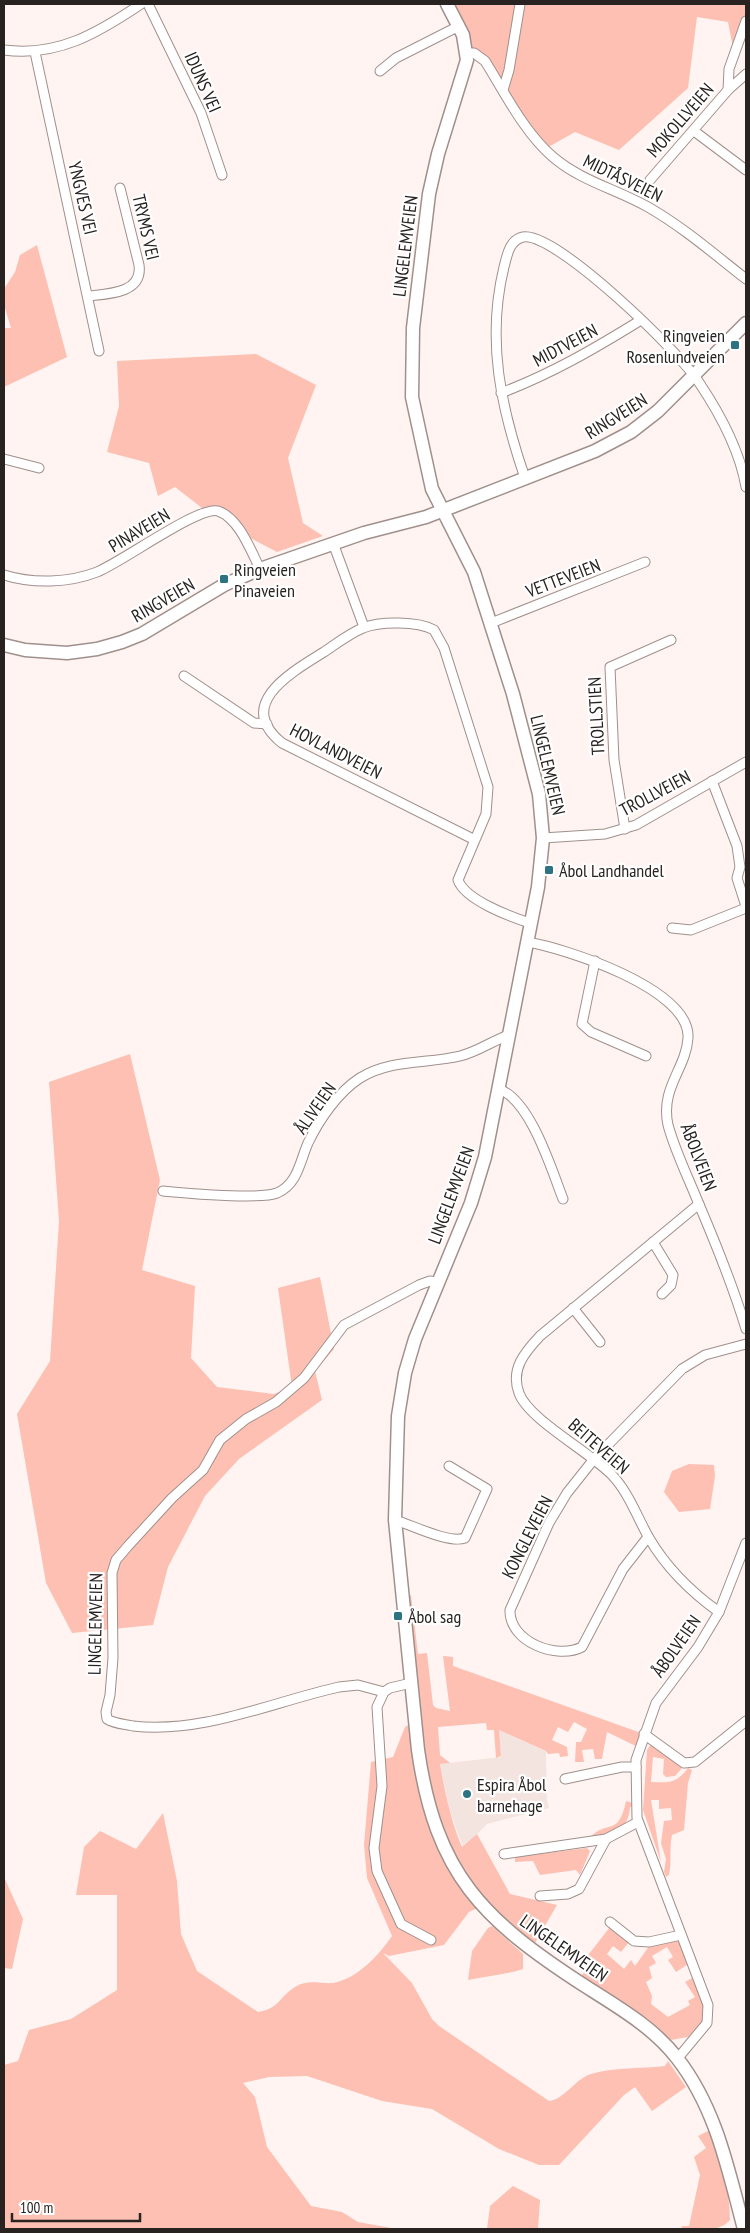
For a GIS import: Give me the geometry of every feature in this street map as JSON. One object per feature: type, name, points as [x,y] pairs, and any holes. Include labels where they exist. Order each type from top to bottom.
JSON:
[{"type":"main road","points":[[446,4],[459,26],[467,53]]},
{"type":"main road","name":"LINGELEMVEIEN","points":[[467,53],[464,75],[436,165],[424,225],[411,361],[412,396],[432,489],[444,507],[477,579],[491,623],[531,758],[540,802],[544,838],[542,863],[481,1175],[415,1339],[405,1373],[397,1432],[395,1520],[418,1750],[427,1801],[444,1848],[461,1879],[494,1919],[518,1940],[551,1964],[628,2013],[652,2032],[675,2055],[694,2083],[717,2130],[744,2221]]},
{"type":"main road","name":"RINGVEIEN","points":[[4,645],[25,650],[67,653],[116,644],[142,634],[208,594],[260,569],[390,525],[423,510],[444,507],[459,498],[476,496],[595,451],[631,432],[658,411],[695,376],[746,322]]},
{"type":"street","points":[[4,50],[35,52],[61,47],[102,29],[141,4]]},
{"type":"street","name":"IDUNS VEI","points":[[148,4],[201,113],[222,175]]},
{"type":"street","points":[[503,90],[509,70],[520,4]]},
{"type":"street","name":"MOKOLLVEIEN","points":[[650,180],[728,90],[729,69],[746,21]]},
{"type":"street","points":[[380,71],[396,58],[459,26]]},
{"type":"street","name":"YNGVES VEI","points":[[35,52],[99,352]]},
{"type":"street","name":"MIDTÅSVEIEN","points":[[467,53],[474,53],[485,61],[537,141],[554,158],[588,180],[634,200],[671,221],[746,279]]},
{"type":"street","points":[[728,90],[746,74]]},
{"type":"street","points":[[694,131],[746,170]]},
{"type":"street","name":"TRYMS VEI","points":[[88,296],[125,290],[134,284],[140,276],[139,264],[120,188]]},
{"type":"street","points":[[525,478],[509,432],[501,392],[495,353],[495,323],[500,283],[512,243],[521,237],[532,237],[544,242],[597,280],[641,320],[695,376],[718,416],[745,477],[746,487]]},
{"type":"street","name":"MIDTVEIEN","points":[[501,392],[546,375],[641,320]]},
{"type":"street","points":[[4,460],[39,468]]},
{"type":"street","name":"PINAVEIEN","points":[[4,575],[14,578],[48,581],[73,579],[96,572],[114,564],[193,516],[213,510],[221,512],[234,525],[260,569]]},
{"type":"street","points":[[333,543],[364,627]]},
{"type":"street","name":"VETTEVEIEN","points":[[491,623],[645,562]]},
{"type":"street","name":"HOVLANDVEIEN","points":[[475,840],[282,743],[273,736],[264,716],[265,703],[275,687],[307,663],[364,627],[413,624],[434,630],[440,639],[488,787],[486,814],[475,840],[460,872],[458,880],[460,887],[474,898],[510,916],[530,923]]},
{"type":"street","name":"TROLLSTIEN","points":[[625,829],[614,760],[610,667],[670,640]]},
{"type":"street","points":[[184,676],[254,723],[267,724]]},
{"type":"street","name":"TROLLVEIEN","points":[[544,838],[605,834],[636,825],[746,762]]},
{"type":"street","points":[[672,928],[691,930],[746,907],[737,878],[743,867],[712,781]]},
{"type":"street","name":"ÅBOLVEIEN","points":[[527,942],[595,961],[632,978],[660,996],[671,1006],[684,1023],[688,1040],[669,1090],[667,1115],[679,1156],[737,1300],[746,1330]]},
{"type":"street","points":[[595,961],[582,1024],[591,1032],[646,1056]]},
{"type":"street","name":"ÅLIVEIEN","points":[[163,1191],[260,1196],[276,1193],[290,1185],[296,1176],[308,1143],[321,1120],[341,1096],[358,1080],[387,1067],[461,1056],[509,1035]]},
{"type":"street","points":[[498,1089],[512,1097],[530,1120],[563,1199]]},
{"type":"street","name":"BEITEVEIEN","points":[[699,1204],[573,1308],[528,1349],[519,1362],[517,1384],[525,1404],[533,1414],[594,1459],[621,1486],[658,1554],[680,1579],[719,1612]]},
{"type":"street","points":[[653,1242],[673,1275],[671,1285],[662,1294]]},
{"type":"street","name":"LINGELEMVEIEN","points":[[384,1692],[358,1684],[339,1687],[177,1727],[142,1727],[112,1722],[107,1719],[106,1712],[110,1695],[113,1658],[112,1572],[116,1560],[128,1546],[172,1498],[203,1470],[220,1440],[246,1419],[276,1402],[304,1378],[344,1325],[419,1285],[430,1281],[437,1282]]},
{"type":"street","points":[[737,1300],[746,1306]]},
{"type":"street","points":[[573,1308],[600,1342]]},
{"type":"street","name":"KONGLEVEIEN","points":[[648,1537],[623,1570],[582,1647],[564,1653],[554,1651],[536,1644],[520,1634],[511,1624],[510,1610],[549,1523],[567,1494],[594,1459],[682,1369],[705,1355],[746,1344]]},
{"type":"street","points":[[395,1520],[448,1539],[458,1540],[465,1538],[487,1489],[449,1466]]},
{"type":"street","name":"ÅBOLVEIEN","points":[[675,2055],[695,2039],[707,2024],[708,2005],[638,1822],[636,1767],[644,1734],[656,1703],[698,1646],[719,1612],[746,1543]]},
{"type":"street","points":[[411,1683],[390,1688],[384,1692],[377,1712],[382,1786],[374,1848],[377,1871],[401,1924],[431,1940]]},
{"type":"street","points":[[644,1734],[684,1763],[695,1762],[746,1721]]},
{"type":"street","points":[[565,1779],[636,1767]]},
{"type":"street","points":[[504,1854],[606,1839],[638,1822]]},
{"type":"street","points":[[540,1896],[568,1894],[579,1889],[606,1839]]},
{"type":"street","points":[[610,1922],[634,1941],[649,1942],[681,1936]]},
{"type":"shaded area","points":[[447,4],[746,4],[746,24],[734,53],[728,22],[697,17],[688,88],[619,150],[575,132],[545,149],[485,61],[467,53]]},
{"type":"shaded area","points":[[37,245],[67,357],[4,387],[4,328],[11,328],[4,305],[4,289],[15,272],[20,255]]},
{"type":"shaded area","points":[[256,354],[316,385],[288,458],[303,523],[323,536],[277,552],[239,532],[228,517],[206,511],[175,487],[158,496],[149,463],[107,452],[119,406],[117,361]]},
{"type":"shaded area","points":[[130,1054],[160,1180],[142,1270],[195,1286],[191,1358],[217,1387],[274,1394],[292,1387],[278,1288],[320,1277],[334,1349],[315,1371],[322,1400],[239,1459],[205,1496],[168,1567],[153,1625],[72,1633],[46,1583],[17,1414],[50,1361],[59,1221],[49,1082]]},
{"type":"shaded area","points":[[689,1464],[714,1465],[715,1476],[710,1509],[679,1512],[664,1492],[672,1471]]},
{"type":"shaded area","points":[[402,1595],[411,1595],[418,1654],[427,1653],[433,1705],[436,1708],[450,1711],[443,1656],[453,1657],[453,1666],[644,1734],[640,1748],[607,1732],[602,1759],[595,1759],[593,1749],[582,1750],[584,1762],[575,1762],[576,1742],[581,1742],[587,1729],[574,1722],[568,1732],[558,1727],[552,1740],[567,1747],[568,1756],[560,1757],[559,1753],[548,1754],[546,1751],[499,1730],[501,1756],[496,1758],[494,1730],[487,1730],[486,1723],[438,1727],[440,1755],[450,1763],[440,1764],[444,1786],[462,1847],[477,1834],[510,1894],[557,1905],[531,1950],[482,1906],[469,1912],[444,1945],[389,1956],[383,1953],[412,1983],[432,2019],[439,2026],[549,2101],[560,2097],[580,2080],[591,2074],[618,2069],[665,2066],[668,2061],[686,2087],[652,2111],[635,2087],[624,2095],[559,2165],[539,2165],[499,2149],[432,2109],[382,2101],[307,2076],[269,2077],[243,2083],[255,2097],[267,2147],[311,2206],[342,2212],[358,2222],[397,2229],[4,2229],[4,2065],[18,2061],[29,2030],[71,2019],[117,1990],[117,1895],[76,1895],[84,1847],[100,1831],[136,1849],[163,1813],[177,1881],[181,1934],[197,1971],[258,2012],[271,2008],[289,1991],[300,1985],[309,1982],[333,1983],[351,1977],[381,1951],[392,1936],[367,1878],[364,1845],[371,1762],[393,1757],[405,1727],[415,1720]]},
{"type":"shaded area","points":[[499,1730],[546,1751],[547,1800],[549,1808],[487,1824],[463,1848],[449,1808],[440,1764],[501,1757]]},
{"type":"shaded area","points":[[651,1744],[677,1762],[682,1768],[675,1776],[666,1777],[663,1774],[664,1759],[653,1757],[651,1782],[672,1781],[680,1777],[688,1768],[692,1770],[688,1783],[684,1830],[672,1835],[670,1870],[669,1875],[666,1877],[664,1872],[666,1859],[661,1843],[664,1821],[672,1820],[671,1808],[659,1809],[659,1800],[651,1800],[661,1862],[643,1810],[647,1750]]},
{"type":"shaded area","points":[[626,1801],[633,1803],[623,1826],[618,1830],[592,1839],[590,1837],[612,1826],[620,1819]]},
{"type":"shaded area","points":[[587,1848],[590,1851],[580,1875],[576,1870],[540,1875],[533,1861],[515,1862],[515,1857]]},
{"type":"shaded area","points":[[4,1877],[23,1919],[12,1969],[4,1968]]},
{"type":"shaded area","points":[[492,1926],[523,1954],[523,1969],[468,1980],[472,1951],[488,1928]]},
{"type":"shaded area","points":[[610,1927],[629,1942],[621,1952],[613,1946],[607,1954],[624,1969],[631,1960],[635,1966],[650,1945],[679,1940],[690,1963],[676,1972],[668,1960],[673,1957],[667,1947],[652,1956],[656,1963],[649,1967],[652,1978],[646,1982],[652,1996],[651,2004],[668,2017],[690,2005],[688,2001],[695,1997],[685,1982],[694,1977],[704,2001],[705,2014],[693,2036],[671,2040],[632,2009],[580,1978],[585,1971],[578,1968]]},
{"type":"shaded area","points":[[712,2129],[726,2185],[730,2220],[714,2229],[681,2229],[682,2226],[689,2226],[700,2175],[694,2157],[706,2148],[698,2136]]},
{"type":"shaded area","points":[[513,2186],[540,2200],[538,2229],[487,2229],[490,2206]]},
{"type":"place","name":"Ringveien Rosenlundveien","points":[[735,345]]},
{"type":"place","name":"Ringveien Pinaveien","points":[[224,579]]},
{"type":"place","name":"Åbol Landhandel","points":[[549,870]]},
{"type":"place","name":"Åbol sag","points":[[398,1616]]},
{"type":"place","name":"Espira Åbol barnehage","points":[[467,1794]]}]
